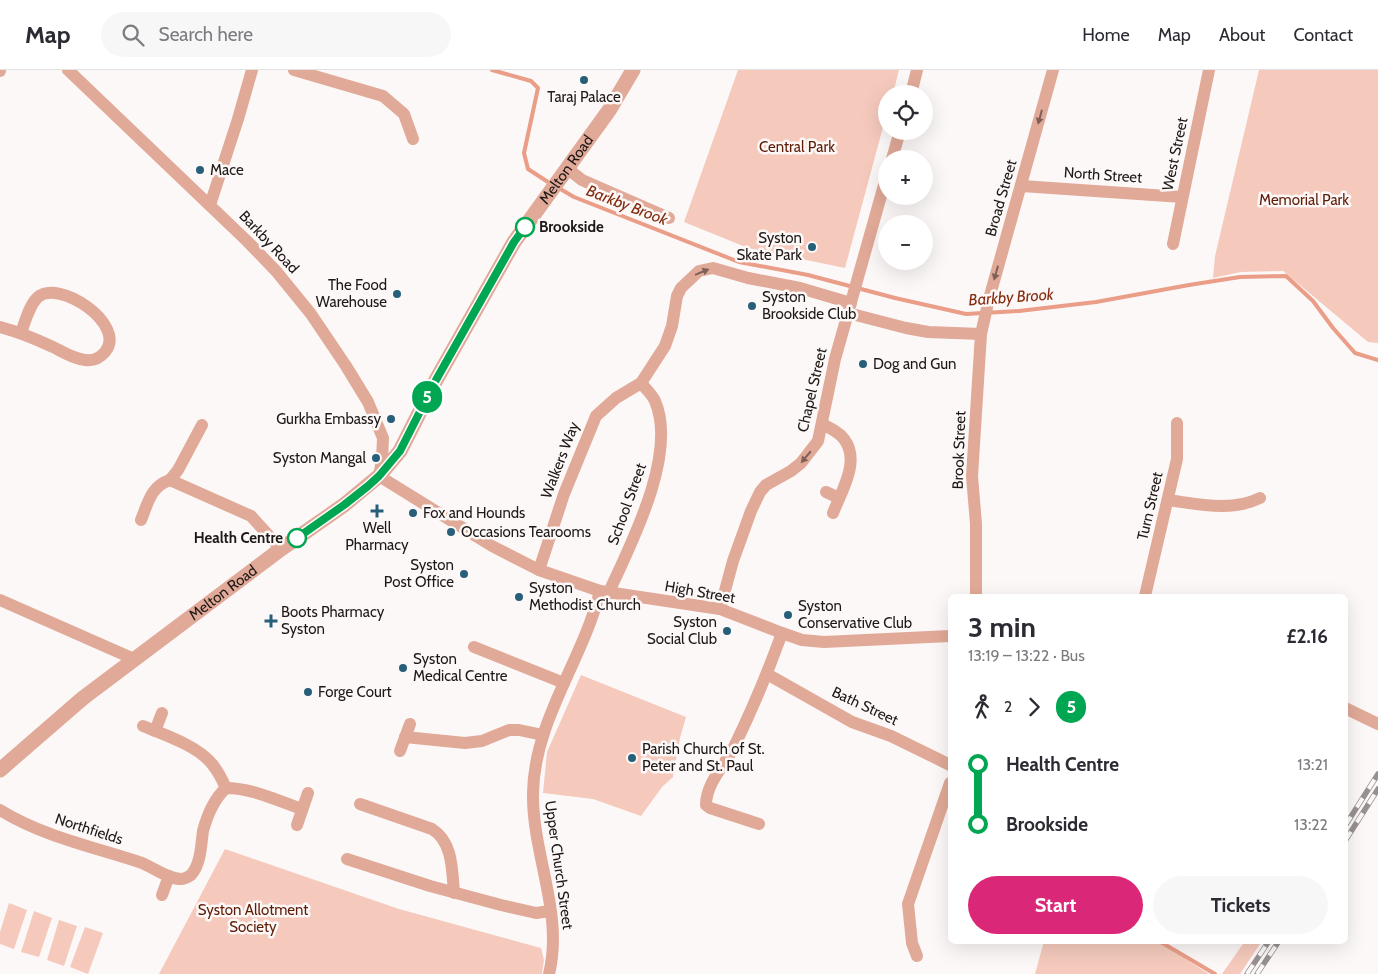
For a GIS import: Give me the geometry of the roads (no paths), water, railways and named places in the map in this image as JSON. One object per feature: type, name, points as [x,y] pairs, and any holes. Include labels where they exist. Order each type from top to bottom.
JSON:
[{"type":"street","name":"Barkby Road","points":[[68,70],[210,204],[276,271],[311,314],[368,402],[383,438],[379,476]]},
{"type":"street","points":[[210,204],[252,70]]},
{"type":"street","points":[[294,70],[383,96],[404,114],[413,138]]},
{"type":"street","name":"Melton Road","points":[[0,770],[83,698],[281,549],[344,505],[379,476],[400,451],[436,380],[514,242],[610,109],[633,70]]},
{"type":"street","points":[[914,85],[918,70]]},
{"type":"street","name":"Broad Street","points":[[981,334],[1053,70]]},
{"type":"street","name":"West Street","points":[[1173,244],[1209,70]]},
{"type":"street","points":[[566,172],[670,218]]},
{"type":"street","name":"North Street","points":[[1022,186],[1182,197]]},
{"type":"street","name":"Chapel Street","points":[[720,609],[733,561],[756,500],[766,485],[801,463],[818,441],[835,359],[878,205]]},
{"type":"street","points":[[641,383],[665,346],[681,288],[700,271],[713,268],[748,278],[800,288],[850,304],[906,328],[928,332],[981,334]]},
{"type":"street","points":[[0,326],[84,360],[96,359],[104,353],[110,344],[108,330],[99,318],[79,302],[60,292],[46,293],[37,298],[21,333]]},
{"type":"street","name":"Brook Street","points":[[976,594],[976,524],[972,476],[981,334]]},
{"type":"street","name":"Walkers Way","points":[[539,570],[564,494],[596,416],[616,398],[641,383]]},
{"type":"street","name":"School Street","points":[[604,593],[632,540],[652,488],[659,462],[662,434],[660,415],[654,399],[641,383]]},
{"type":"street","name":"Turn Street","points":[[1145,594],[1177,459],[1177,423]]},
{"type":"street","points":[[822,424],[840,435],[850,449],[854,475],[839,498],[833,513]]},
{"type":"street","points":[[141,520],[154,490],[161,483],[170,480],[178,470],[202,425]]},
{"type":"street","name":"High Street","points":[[379,476],[492,546],[539,570],[604,593],[720,609],[802,640],[824,642],[948,636]]},
{"type":"street","points":[[170,480],[251,516],[281,549]]},
{"type":"street","points":[[826,492],[839,498]]},
{"type":"street","points":[[1168,500],[1206,505],[1231,505],[1247,504],[1260,498]]},
{"type":"street","name":"Upper Church Street","points":[[549,974],[553,939],[535,819],[533,793],[536,764],[543,735],[604,593]]},
{"type":"street","points":[[0,600],[134,659]]},
{"type":"street","points":[[759,824],[710,808],[706,805],[706,798],[716,776],[733,749],[767,674],[782,634]]},
{"type":"street","points":[[474,647],[564,683]]},
{"type":"street","name":"Bath Street","points":[[767,674],[852,722],[891,736],[948,764]]},
{"type":"street","points":[[1348,709],[1378,724]]},
{"type":"street","points":[[162,713],[149,728],[179,741],[211,762],[226,788]]},
{"type":"street","points":[[400,750],[410,724]]},
{"type":"street","points":[[405,737],[466,743],[482,741],[509,730],[543,735]]},
{"type":"street","points":[[162,895],[169,876],[180,879],[187,878],[195,869],[209,813],[218,796],[226,788],[253,792],[302,809]]},
{"type":"street","points":[[917,956],[912,943],[908,904],[948,790]]},
{"type":"street","points":[[297,825],[308,793]]},
{"type":"street","points":[[360,804],[432,829],[438,833],[450,852],[454,893]]},
{"type":"street","name":"Northfields","points":[[0,810],[15,819],[61,838],[144,864],[169,876]]},
{"type":"street","points":[[347,859],[454,893],[536,913],[550,911]]},
{"type":"waterway","name":"Barkby Brook","points":[[492,70],[531,81],[538,88],[524,153],[528,169],[551,184]]},
{"type":"waterway","name":"Barkby Brook","points":[[557,187],[574,197],[739,262],[808,275],[966,314],[1019,311],[1096,302],[1240,277],[1286,276],[1313,301],[1355,353],[1378,360]]},
{"type":"waterway","points":[[1164,944],[1215,974]]},
{"type":"railway","points":[[1348,821],[1378,774]]},
{"type":"railway","points":[[1348,836],[1378,789]]},
{"type":"railway","points":[[1247,974],[1267,944]]},
{"type":"railway","points":[[1257,974],[1277,944]]},
{"type":"place","name":"Taraj Palace","points":[[584,80]]},
{"type":"place","name":"Mace","points":[[200,170]]},
{"type":"place","name":"Brookside","points":[[525,227]]},
{"type":"place","name":"Syston Skate Park","points":[[812,247]]},
{"type":"place","name":"The Food Warehouse","points":[[397,294]]},
{"type":"place","name":"Syston Brookside Club","points":[[752,306]]},
{"type":"place","name":"Dog and Gun","points":[[863,364]]},
{"type":"place","name":"Gurkha Embassy","points":[[391,419]]},
{"type":"place","name":"Syston Mangal","points":[[376,458]]},
{"type":"place","name":"Well Pharmacy","points":[[377,511]]},
{"type":"place","name":"Fox and Hounds","points":[[413,513]]},
{"type":"place","name":"Occasions Tearooms","points":[[451,532]]},
{"type":"place","name":"Health Centre","points":[[297,538]]},
{"type":"place","name":"Syston Post Office","points":[[464,574]]},
{"type":"place","name":"Syston Methodist Church","points":[[519,597]]},
{"type":"place","name":"Syston Conservative Club","points":[[788,615]]},
{"type":"place","name":"Boots Pharmacy Syston","points":[[271,621]]},
{"type":"place","name":"Syston Social Club","points":[[727,631]]},
{"type":"place","name":"Syston Medical Centre","points":[[403,668]]},
{"type":"place","name":"Forge Court","points":[[308,692]]},
{"type":"place","name":"Parish Church of St. Peter and St. Paul","points":[[632,758]]},
{"type":"park label","name":"Central Park","points":[[797,147]]},
{"type":"park label","name":"Memorial Park","points":[[1304,200]]},
{"type":"park label","name":"Syston Allotment Society","points":[[253,918]]}]
